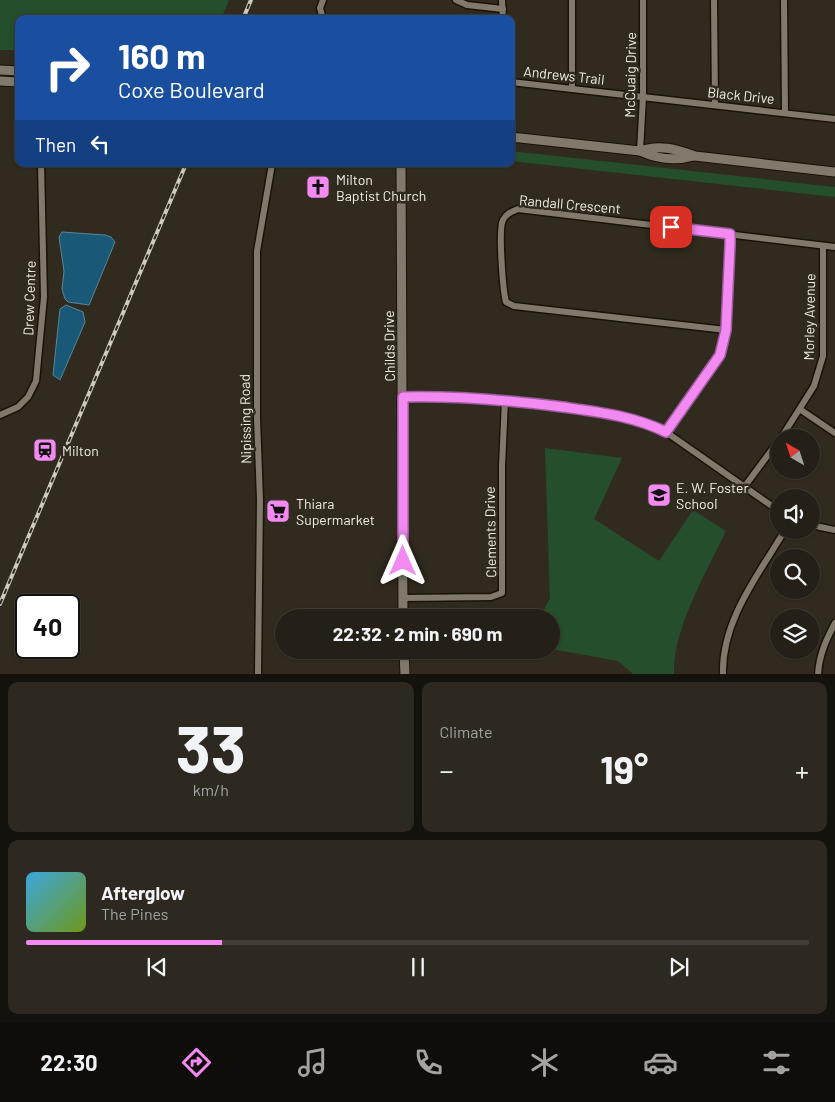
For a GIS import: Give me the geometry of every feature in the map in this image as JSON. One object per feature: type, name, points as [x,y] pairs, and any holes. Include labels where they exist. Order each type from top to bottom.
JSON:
[{"type":"street","points":[[322,15],[320,8],[323,0]]},
{"type":"street","points":[[456,0],[467,5],[503,9]]},
{"type":"street","points":[[502,0],[503,15]]},
{"type":"street","points":[[572,0],[572,89]]},
{"type":"street","name":"McCuaig Drive","points":[[640,151],[643,97],[643,0]]},
{"type":"street","points":[[714,0],[715,104]]},
{"type":"street","points":[[784,0],[785,112]]},
{"type":"street","points":[[0,70],[15,71]]},
{"type":"street","points":[[0,81],[15,82]]},
{"type":"street","name":"Andrews Trail","points":[[515,82],[643,97]]},
{"type":"street","name":"Black Drive","points":[[643,97],[835,118]]},
{"type":"street","points":[[515,137],[640,151],[652,146],[678,150],[695,156],[835,172]]},
{"type":"street","name":"Drew Centre","points":[[0,416],[18,407],[28,397],[36,380],[44,297],[41,167]]},
{"type":"street","name":"Nipissing Road","points":[[258,674],[260,500],[257,419],[257,251],[271,167]]},
{"type":"street","name":"Childs Drive","points":[[401,167],[403,609]]},
{"type":"street","name":"Randall Crescent","points":[[726,330],[514,306],[506,302],[503,290],[501,222],[509,212],[518,209],[835,247]]},
{"type":"street","points":[[666,432],[720,355],[726,330],[730,234]]},
{"type":"street","name":"Morley Avenue","points":[[787,429],[801,410],[814,386],[823,356],[823,246]]},
{"type":"street","points":[[403,397],[464,397],[505,400],[614,414],[640,420],[666,432],[770,504]]},
{"type":"street","name":"Clements Drive","points":[[403,598],[491,597],[502,593],[502,466],[505,400]]},
{"type":"street","points":[[801,410],[835,433]]},
{"type":"street","name":"Morley Avenue","points":[[746,486],[770,453]]},
{"type":"street","points":[[820,527],[835,530]]},
{"type":"street","points":[[723,674],[727,638],[736,614],[779,539]]},
{"type":"street","points":[[818,674],[825,640],[835,623]]},
{"type":"street","points":[[404,659],[405,674]]},
{"type":"green space","points":[[0,0],[229,0],[223,15],[15,15],[15,50],[0,50]]},
{"type":"green space","points":[[515,151],[835,187],[835,197],[515,161]]},
{"type":"green space","points":[[545,448],[622,458],[594,519],[659,561],[693,510],[726,531],[692,601],[685,620],[675,657],[674,674],[633,674],[618,661],[560,651],[560,609],[544,609],[550,598]]},
{"type":"water","points":[[62,232],[105,235],[111,237],[115,242],[89,305],[68,302],[65,299],[62,289],[64,271],[59,237]]},
{"type":"water","points":[[66,305],[83,312],[85,322],[60,380],[53,375],[60,309]]},
{"type":"railway","points":[[245,15],[251,0]]},
{"type":"railway","points":[[0,604],[185,167]]},
{"type":"place","name":"Milton Baptist Church","points":[[318,187]]},
{"type":"place","name":"Milton","points":[[45,450]]},
{"type":"place","name":"E. W. Foster School","points":[[659,495]]},
{"type":"place","name":"Thiara Supermarket","points":[[278,511]]},
{"type":"route","points":[[403,561],[403,397],[486,398],[532,403],[614,414],[640,420],[666,432],[720,355],[726,330],[730,245],[730,234],[671,227]]}]
